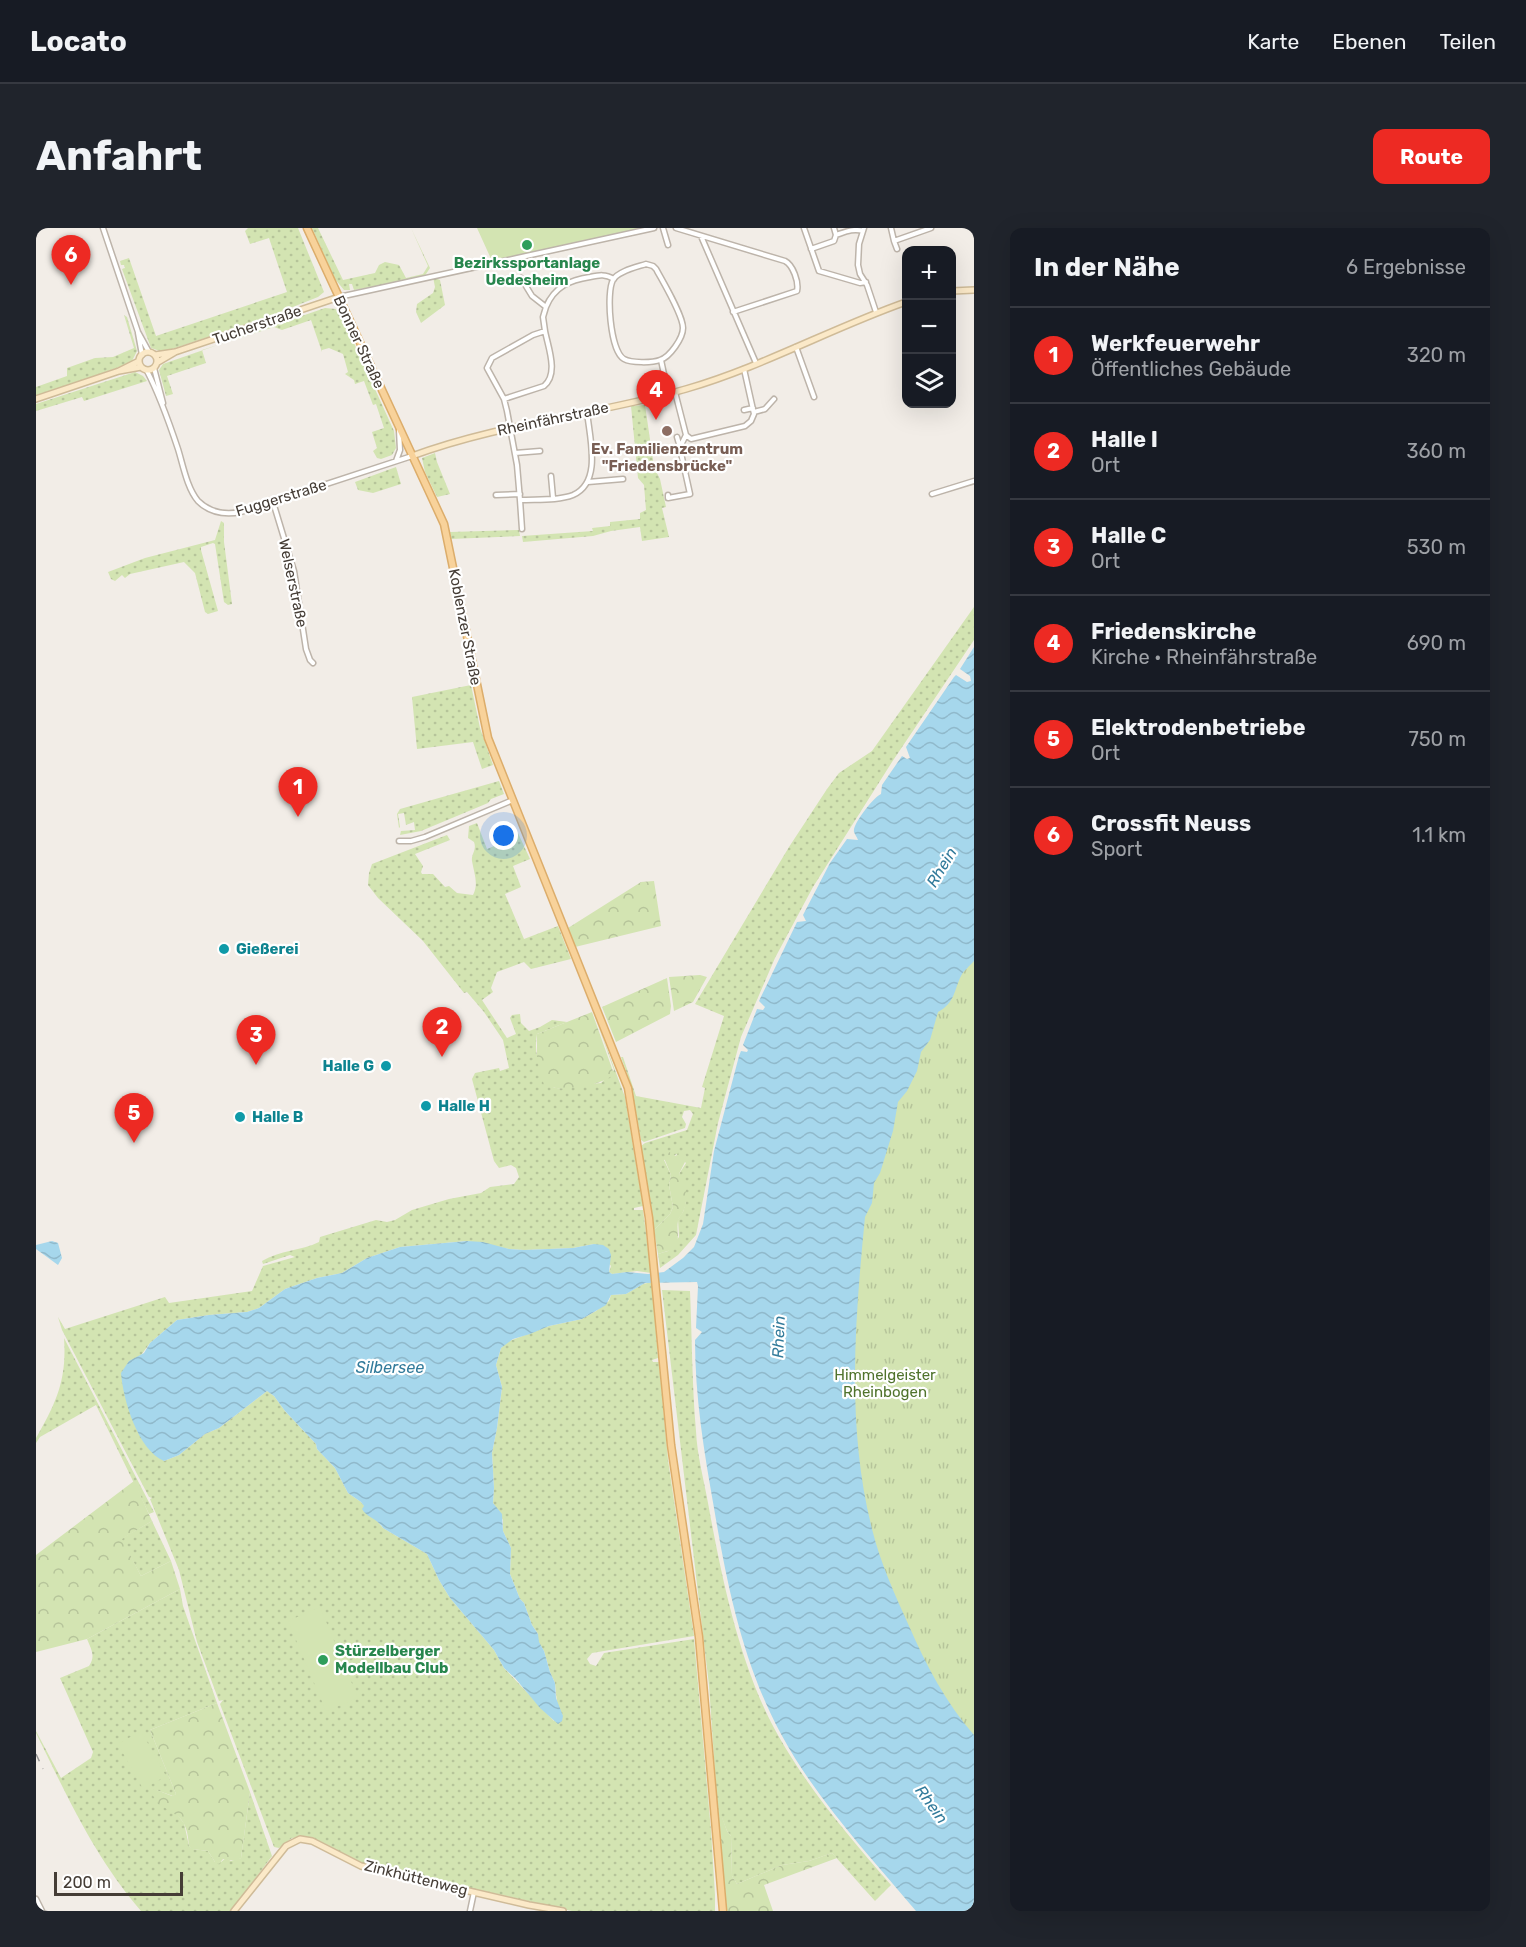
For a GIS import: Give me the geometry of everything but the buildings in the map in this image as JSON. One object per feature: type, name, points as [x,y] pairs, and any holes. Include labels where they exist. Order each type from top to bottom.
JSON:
[{"type":"main road","name":"Bonner Straße","points":[[307,228],[412,456]]},
{"type":"main road","name":"Koblenzer Straße","points":[[412,456],[444,524],[485,729],[613,1047],[630,1095],[645,1183],[658,1288],[671,1445],[702,1662],[722,1911]]},
{"type":"street","points":[[103,228],[138,332],[142,355],[140,364]]},
{"type":"street","points":[[339,297],[654,228]]},
{"type":"street","points":[[663,228],[669,244]]},
{"type":"street","points":[[676,228],[785,261],[792,267],[797,291],[734,312]]},
{"type":"street","points":[[804,228],[819,271],[860,283],[866,282]]},
{"type":"street","points":[[811,249],[834,241],[836,235],[834,228]]},
{"type":"street","points":[[836,235],[855,228],[863,229],[857,260],[860,274],[866,282],[876,312]]},
{"type":"street","points":[[891,228],[897,249]]},
{"type":"street","points":[[894,241],[932,228]]},
{"type":"street","points":[[700,235],[756,363]]},
{"type":"street","points":[[646,264],[656,268],[683,326],[680,338],[661,360],[629,361],[622,358],[616,350],[612,332],[611,292],[614,279],[631,269],[646,264]]},
{"type":"street","points":[[504,399],[535,389],[548,382],[552,374],[543,317],[552,295],[566,283],[576,279],[604,275],[614,279]]},
{"type":"street","points":[[521,278],[532,296],[546,307]]},
{"type":"street","points":[[956,291],[974,290]]},
{"type":"street","name":"Tucherstraße","points":[[158,362],[175,352],[339,297]]},
{"type":"street","name":"Rheinfährstraße","points":[[412,456],[459,439],[672,393],[744,369],[876,312],[902,303]]},
{"type":"street","points":[[522,529],[515,453],[504,399],[488,372],[489,361],[533,335],[545,331]]},
{"type":"street","points":[[138,332],[158,362],[154,368],[147,371],[140,364]]},
{"type":"street","points":[[796,346],[814,397]]},
{"type":"street","name":"Tucherstraße","points":[[152,354],[175,352]]},
{"type":"street","points":[[142,355],[152,354]]},
{"type":"street","points":[[661,360],[686,435],[691,439],[745,426],[751,421],[753,410],[744,369]]},
{"type":"street","points":[[36,399],[140,364]]},
{"type":"street","name":"Fuggerstraße","points":[[154,368],[163,404],[190,487],[204,506],[216,512],[232,514],[412,456]]},
{"type":"street","name":"Fuggerstraße","points":[[147,371],[163,404]]},
{"type":"street","points":[[744,410],[765,409],[774,399]]},
{"type":"street","points":[[587,411],[592,464],[588,482]]},
{"type":"street","points":[[396,461],[400,450],[398,426]]},
{"type":"street","points":[[678,444],[686,435]]},
{"type":"street","points":[[668,495],[668,498],[690,494],[677,437]]},
{"type":"street","points":[[515,453],[540,451]]},
{"type":"street","points":[[551,476],[553,498]]},
{"type":"street","points":[[520,500],[573,495],[588,482],[623,479]]},
{"type":"street","points":[[932,494],[974,482]]},
{"type":"street","points":[[496,495],[520,494]]},
{"type":"street","name":"Welserstraße","points":[[273,502],[294,571],[306,649],[313,663]]},
{"type":"street","points":[[399,841],[411,841],[425,837],[513,800]]},
{"type":"street","name":"Zinkhüttenweg","points":[[234,1911],[286,1846],[300,1839],[312,1841],[361,1866],[563,1911]]},
{"type":"street","points":[[470,1911],[474,1892]]},
{"type":"street","points":[[36,1899],[42,1911]]},
{"type":"green space","points":[[248,228],[298,228],[324,292],[318,297],[265,318],[163,352],[151,348],[122,269],[125,268],[124,265],[121,265],[120,261],[129,258],[156,336],[287,292],[269,238],[250,244],[245,231]]},
{"type":"green space","points":[[312,228],[318,228],[343,280],[375,273],[379,265],[385,262],[399,265],[406,278],[423,274],[428,266],[411,228],[430,268],[424,277],[354,290],[352,284],[349,284],[350,290],[344,290],[335,279]]},
{"type":"green space","name":"Bezirkssportanlage Uedesheim","points":[[477,228],[640,228],[640,230],[492,261]]},
{"type":"green space","points":[[433,277],[440,280],[445,305],[421,323],[416,312],[417,304],[433,293],[435,287]]},
{"type":"green space","points":[[325,308],[336,309],[344,321],[394,431],[396,448],[392,455],[377,458],[373,451],[377,448],[372,432],[384,428],[376,404],[373,405],[364,381],[355,384],[354,380],[345,374],[348,372],[343,354],[329,348],[322,352],[311,320],[282,330],[274,327],[222,344]]},
{"type":"green space","points":[[124,315],[127,317],[137,351],[131,363],[36,396],[36,387],[67,376],[67,368],[95,358],[113,357],[134,348]]},
{"type":"green space","points":[[202,350],[206,363],[167,376],[173,394],[166,396],[159,370],[163,364]]},
{"type":"green space","points":[[135,372],[147,381],[84,401],[82,397],[36,411],[36,404]]},
{"type":"green space","points":[[645,405],[654,467],[660,479],[666,507],[662,508],[669,537],[642,541],[640,527],[593,536],[523,542],[522,536],[593,531],[592,528],[610,526],[610,522],[640,519],[640,513],[646,510],[644,485],[638,478],[631,406]]},
{"type":"green space","points":[[435,453],[450,494],[437,497],[425,472],[422,458]]},
{"type":"green space","points":[[396,467],[401,484],[373,493],[358,490],[355,482]]},
{"type":"green space","points":[[221,521],[224,523],[224,542],[232,604],[228,605],[224,602],[213,543],[201,547],[201,550],[218,611],[208,614],[205,612],[195,573],[184,562],[130,574],[125,578],[122,575],[115,581],[111,579],[108,572],[145,558],[215,540]]},
{"type":"green space","points":[[519,530],[520,536],[451,539],[450,532]]},
{"type":"green space","points":[[974,607],[974,640],[892,762],[813,887],[775,958],[741,1037],[718,1123],[696,1235],[678,1255],[660,1268],[658,1254],[668,1251],[679,1237],[678,1219],[686,1201],[679,1174],[686,1163],[677,1154],[664,1160],[671,1175],[669,1185],[673,1207],[670,1214],[654,1230],[641,1146],[687,1130],[693,1114],[690,1110],[684,1111],[682,1117],[686,1124],[685,1128],[644,1142],[641,1140],[631,1085],[621,1057],[623,1057],[636,1096],[701,1108],[705,1088],[702,1087],[724,1016],[695,1004],[789,847],[827,789],[839,773],[872,751]]},
{"type":"green space","points":[[471,685],[480,728],[493,765],[482,769],[473,742],[417,749],[412,697]]},
{"type":"green space","points":[[499,781],[504,794],[491,799],[488,803],[421,831],[400,835],[401,831],[415,830],[414,822],[406,825],[404,813],[398,814],[399,828],[397,814],[400,809]]},
{"type":"green space","points":[[477,823],[487,849],[508,840],[508,835],[518,833],[530,859],[513,866],[521,887],[505,894],[524,939],[558,926],[571,959],[531,969],[524,962],[497,972],[491,988],[493,992],[482,1000],[507,1038],[516,1034],[510,1018],[512,1015],[520,1014],[521,1023],[529,1031],[552,1020],[567,1022],[537,1034],[537,1057],[554,1088],[601,1083],[614,1070],[593,1011],[625,1097],[643,1206],[634,1208],[634,1210],[643,1210],[651,1273],[637,1271],[612,1274],[609,1272],[611,1266],[594,1244],[573,1248],[524,1250],[467,1241],[400,1247],[367,1258],[342,1273],[317,1278],[285,1289],[259,1308],[247,1312],[177,1320],[150,1343],[122,1381],[127,1399],[164,1461],[179,1455],[205,1434],[219,1428],[267,1391],[274,1396],[335,1468],[348,1493],[361,1502],[383,1528],[427,1554],[450,1598],[494,1650],[504,1668],[554,1721],[557,1702],[555,1683],[544,1651],[538,1642],[538,1634],[510,1574],[511,1548],[503,1531],[503,1520],[493,1503],[492,1453],[502,1387],[496,1365],[501,1348],[507,1342],[549,1326],[582,1319],[609,1301],[611,1295],[626,1294],[643,1284],[652,1282],[658,1358],[652,1360],[659,1362],[668,1460],[694,1636],[592,1653],[587,1659],[590,1664],[596,1666],[604,1653],[694,1639],[711,1831],[715,1911],[572,1911],[364,1864],[308,1837],[292,1838],[279,1848],[274,1847],[220,1704],[223,1700],[219,1701],[197,1642],[179,1570],[150,1499],[152,1498],[149,1497],[62,1330],[58,1317],[65,1329],[165,1297],[169,1303],[252,1291],[263,1266],[295,1257],[290,1255],[263,1264],[262,1261],[269,1257],[312,1245],[319,1242],[320,1237],[376,1220],[387,1222],[395,1220],[412,1210],[449,1199],[481,1193],[490,1187],[514,1184],[519,1177],[516,1168],[511,1165],[499,1168],[494,1161],[472,1079],[475,1073],[509,1068],[503,1040],[484,1012],[467,992],[464,993],[423,941],[378,898],[368,885],[372,864],[447,835],[450,840],[415,854],[423,866],[421,872],[422,874],[433,874],[445,887],[449,886],[457,893],[473,895],[476,883],[472,859],[475,845],[468,838],[469,826]]},
{"type":"green space","name":"Himmelgeister Rheinbogen","points":[[974,841],[974,1828],[800,1457],[940,894]]},
{"type":"green space","points":[[654,881],[661,926],[575,947],[568,928],[641,882]]},
{"type":"green space","points":[[700,975],[707,977],[693,1002],[674,1011],[669,977]]},
{"type":"green space","points":[[667,978],[670,1014],[616,1042],[602,1007]]},
{"type":"green space","points":[[592,1012],[614,1074],[600,1082],[580,1087],[560,1088],[544,1085],[537,1060],[537,1034]]},
{"type":"green space","points":[[679,1151],[684,1152],[687,1158],[679,1174],[685,1188],[686,1202],[678,1221],[678,1239],[674,1249],[658,1254],[654,1230],[670,1214],[673,1207],[669,1185],[671,1175],[664,1158],[669,1152],[676,1156]]},
{"type":"green space","points":[[662,1290],[690,1291],[698,1449],[726,1593],[753,1682],[765,1711],[791,1757],[831,1814],[891,1885],[875,1901],[832,1853],[809,1861],[782,1865],[737,1884],[732,1876],[731,1836],[722,1818],[718,1816],[709,1685]]},
{"type":"green space","points":[[64,1338],[154,1512],[149,1514],[96,1405],[40,1437],[36,1443],[36,1438],[59,1391],[64,1366]]},
{"type":"green space","points":[[134,1481],[152,1521],[122,1539],[141,1576],[171,1561],[180,1589],[87,1639],[36,1652],[36,1555]]},
{"type":"green space","points":[[152,1521],[171,1561],[141,1576],[121,1539]]},
{"type":"green space","points":[[180,1589],[183,1606],[217,1703],[150,1730],[176,1794],[173,1796],[156,1790],[184,1823],[189,1846],[193,1849],[208,1851],[215,1862],[221,1862],[226,1858],[231,1861],[241,1858],[250,1792],[272,1856],[231,1911],[141,1911],[96,1848],[36,1733],[36,1731],[61,1778],[91,1758],[93,1752],[60,1678],[89,1666],[92,1656],[87,1639]]},
{"type":"green space","name":"Stürzelberger Modellbau Club","points":[[320,1607],[358,1698],[326,1711],[288,1621]]},
{"type":"green space","points":[[217,1703],[250,1792],[241,1858],[236,1861],[223,1859],[219,1864],[208,1851],[192,1849],[189,1846],[187,1833],[180,1819],[158,1802],[152,1794],[154,1789],[172,1796],[176,1794],[150,1730]]},
{"type":"green space","points":[[141,1731],[166,1776],[143,1789],[118,1744]]},
{"type":"green space","points":[[718,1816],[722,1817],[731,1836],[732,1876],[737,1884],[782,1865],[809,1861],[832,1853],[837,1858],[764,1885],[773,1911],[727,1911]]},
{"type":"water","points":[[974,647],[974,961],[962,974],[948,1005],[938,1012],[930,1040],[921,1052],[917,1071],[907,1091],[898,1102],[893,1131],[880,1173],[874,1183],[872,1203],[865,1217],[856,1334],[856,1412],[859,1451],[864,1490],[875,1541],[893,1590],[922,1655],[946,1697],[974,1735],[974,1911],[916,1911],[826,1804],[810,1781],[781,1734],[756,1680],[731,1595],[710,1487],[697,1382],[695,1340],[702,1332],[696,1328],[697,1282],[645,1283],[626,1294],[611,1295],[606,1305],[582,1319],[549,1326],[513,1339],[501,1348],[496,1365],[502,1387],[492,1453],[493,1503],[502,1514],[503,1531],[511,1548],[510,1574],[538,1634],[555,1683],[556,1698],[563,1716],[562,1721],[558,1724],[540,1708],[504,1668],[494,1650],[450,1598],[427,1554],[383,1528],[364,1512],[362,1509],[364,1506],[348,1493],[335,1468],[274,1396],[267,1391],[219,1428],[205,1434],[179,1455],[164,1461],[155,1455],[139,1435],[125,1397],[121,1373],[129,1361],[144,1353],[150,1343],[177,1320],[247,1312],[259,1308],[285,1289],[317,1278],[342,1273],[367,1258],[400,1247],[467,1241],[524,1250],[603,1245],[609,1249],[611,1255],[609,1272],[612,1274],[664,1272],[683,1258],[694,1247],[703,1224],[714,1151],[739,1056],[741,1051],[747,1052],[748,1050],[743,1045],[757,1009],[763,1010],[765,1007],[759,1001],[797,922],[806,921],[803,915],[830,863],[847,839],[858,840],[854,828],[860,817],[881,794],[882,785],[902,756],[910,758],[906,747],[954,677],[956,675],[967,682],[971,681],[970,676],[960,669]]},
{"type":"water","points":[[52,1241],[58,1243],[62,1258],[58,1265],[36,1249],[36,1245]]},
{"type":"railway","points":[[36,1754],[43,1769]]},
{"type":"place","name":"Bezirkssportanlage Uedesheim","points":[[527,245]]},
{"type":"place","name":"Crossfit Neuss","points":[[71,285]]},
{"type":"place","name":"Friedenskirche","points":[[656,420]]},
{"type":"place","name":"Ev. Familienzentrum \"Friedensbrücke\"","points":[[667,431]]},
{"type":"place","name":"Werkfeuerwehr","points":[[298,817]]},
{"type":"place","name":"Gießerei","points":[[224,949]]},
{"type":"place","name":"Halle I","points":[[442,1057]]},
{"type":"place","name":"Halle C","points":[[256,1065]]},
{"type":"place","name":"Halle G","points":[[386,1066]]},
{"type":"place","name":"Halle H","points":[[426,1106]]},
{"type":"place","name":"Halle B","points":[[240,1117]]},
{"type":"place","name":"Elektrodenbetriebe","points":[[134,1143]]},
{"type":"place","name":"Stürzelberger Modellbau Club","points":[[323,1660]]},
{"type":"water label","name":"Rhein","points":[[941,867]]},
{"type":"water label","name":"Rhein","points":[[778,1337]]},
{"type":"water label","name":"Silbersee","points":[[390,1367]]},
{"type":"water label","name":"Rhein","points":[[932,1804]]}]
